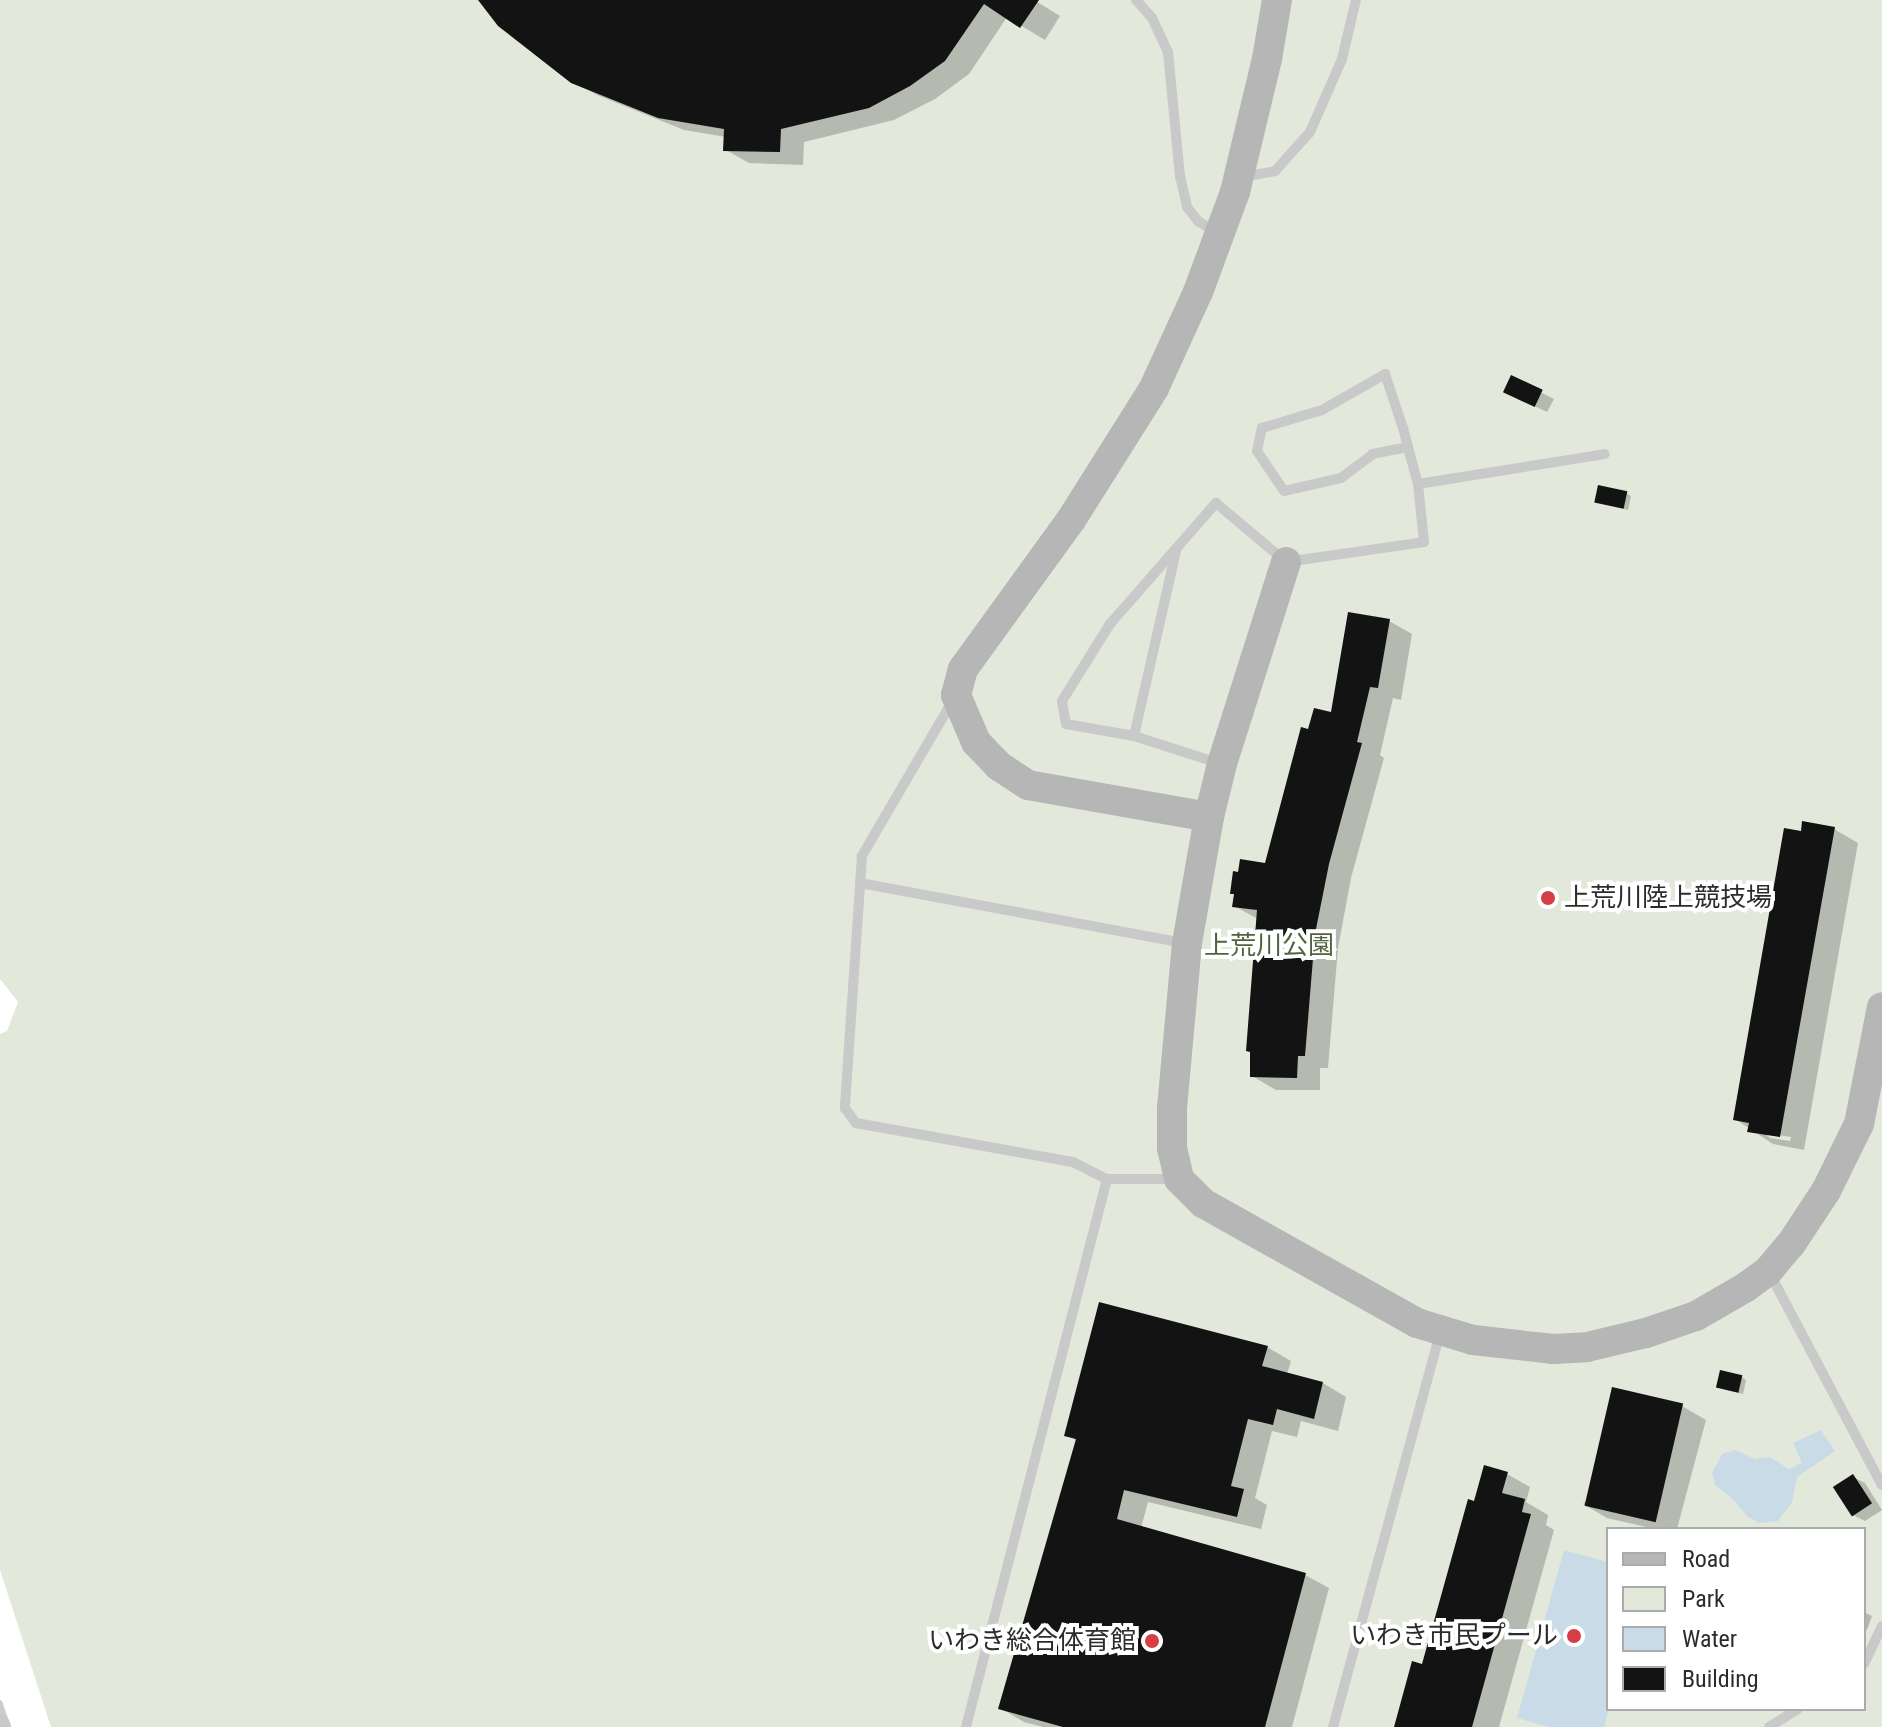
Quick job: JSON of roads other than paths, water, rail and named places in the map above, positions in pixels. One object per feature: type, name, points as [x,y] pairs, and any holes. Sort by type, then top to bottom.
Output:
[{"type":"street","points":[[1209,817],[1028,785],[999,766],[976,742],[956,695],[963,669],[1071,520],[1154,388],[1198,292],[1238,178],[1267,59],[1277,0]]},
{"type":"street","points":[[1286,562],[1222,764],[1209,817],[1187,943],[1172,1107],[1172,1148],[1179,1179],[1203,1203],[1417,1323],[1473,1340],[1528,1346],[1587,1347],[1646,1333],[1696,1316],[1768,1271],[1826,1191],[1859,1124],[1882,1007]]},
{"type":"lane","points":[[1136,0],[1152,18],[1168,52],[1180,176],[1187,207],[1198,221],[1219,235]]},
{"type":"lane","points":[[1238,178],[1275,171],[1310,132],[1342,59],[1356,0]]},
{"type":"lane","points":[[1222,764],[1134,736],[1066,724],[1062,701],[1110,624],[1216,503],[1286,562],[1424,542],[1418,484],[1408,447],[1385,374],[1322,410],[1262,428],[1257,451],[1284,491],[1341,478],[1373,454],[1408,447]]},
{"type":"lane","points":[[1418,484],[1605,454]]},
{"type":"lane","points":[[1134,736],[1177,549]]},
{"type":"lane","points":[[956,695],[878,823],[862,856],[845,1108],[856,1123],[1073,1162],[1107,1179],[1179,1179]]},
{"type":"lane","points":[[860,883],[1187,943]]},
{"type":"lane","points":[[966,1727],[1107,1179]]},
{"type":"lane","points":[[1768,1271],[1882,1485]]},
{"type":"lane","points":[[1333,1727],[1440,1330]]},
{"type":"lane","points":[[1866,1660],[1882,1626]]},
{"type":"lane","points":[[1769,1727],[1795,1711]]},
{"type":"water","points":[[1821,1430],[1835,1451],[1797,1477],[1792,1502],[1778,1521],[1759,1523],[1748,1517],[1733,1499],[1715,1485],[1712,1473],[1722,1454],[1735,1450],[1755,1459],[1770,1457],[1789,1469],[1802,1463],[1793,1443]]},
{"type":"water","name":"いわき市民プール","points":[[1564,1550],[1606,1561],[1606,1711],[1608,1711],[1604,1727],[1549,1727],[1517,1718]]},
{"type":"place","name":"上荒川陸上競技場","points":[[1548,898]]},
{"type":"place","name":"いわき市民プール","points":[[1574,1636]]},
{"type":"place","name":"いわき総合体育館","points":[[1152,1641]]},
{"type":"park label","name":"上荒川公園","points":[[1269,946]]}]
